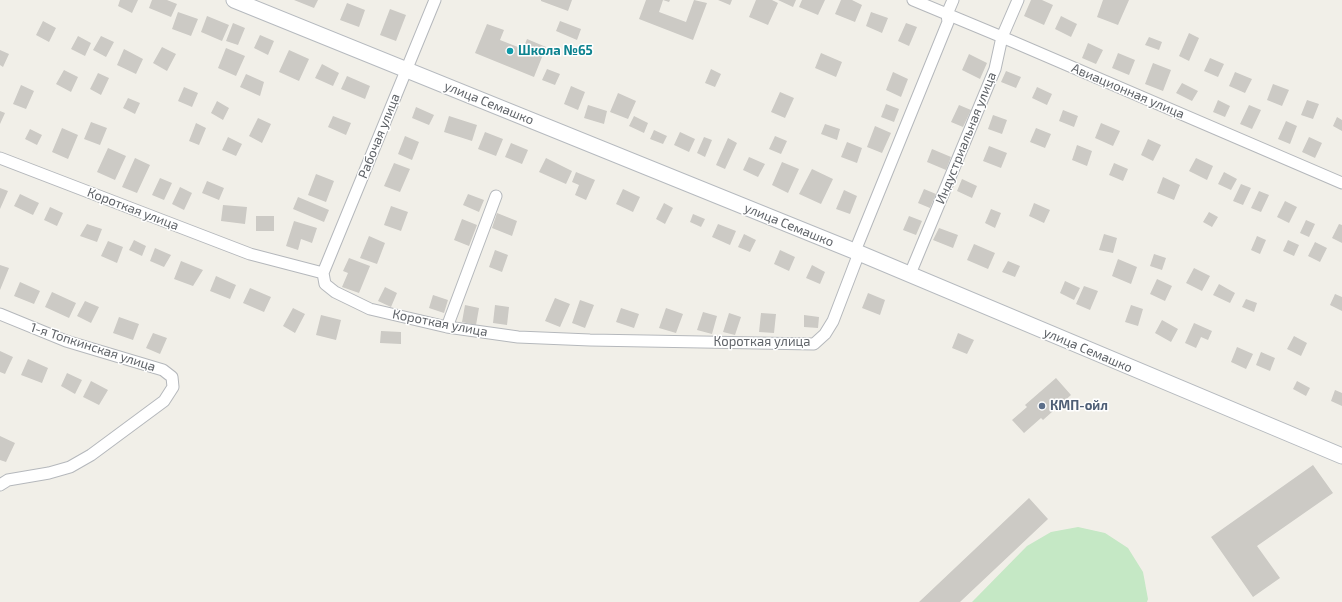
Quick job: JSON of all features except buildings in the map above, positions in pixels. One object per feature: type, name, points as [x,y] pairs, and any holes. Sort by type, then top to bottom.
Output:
[{"type":"main road","name":"улица Семашко","points":[[234,0],[857,252],[1342,456]]},
{"type":"street","name":"Рабочая улица","points":[[324,273],[435,0]]},
{"type":"street","name":"Авиационная улица","points":[[913,0],[1342,183]]},
{"type":"street","points":[[857,252],[948,22],[947,14],[953,0]]},
{"type":"street","name":"Индустриальная улица","points":[[910,274],[995,69],[1002,37],[1018,0]]},
{"type":"street","name":"Короткая улица","points":[[0,158],[250,254],[324,273],[325,284],[335,292],[370,309],[447,327],[518,337],[590,340],[814,344],[825,334],[833,321],[857,252]]},
{"type":"street","points":[[447,327],[496,196]]},
{"type":"street","name":"1-я Топкинская улица","points":[[0,314],[66,341],[163,370],[172,377],[173,387],[164,401],[91,455],[70,467],[49,473],[2,480]]},
{"type":"green space","points":[[1078,527],[1105,533],[1128,548],[1143,572],[1148,599],[1147,602],[972,602],[1027,546],[1051,532]]},
{"type":"place","name":"Школа №65","points":[[510,51]]},
{"type":"place","name":"КМП-ойл","points":[[1042,406]]}]
